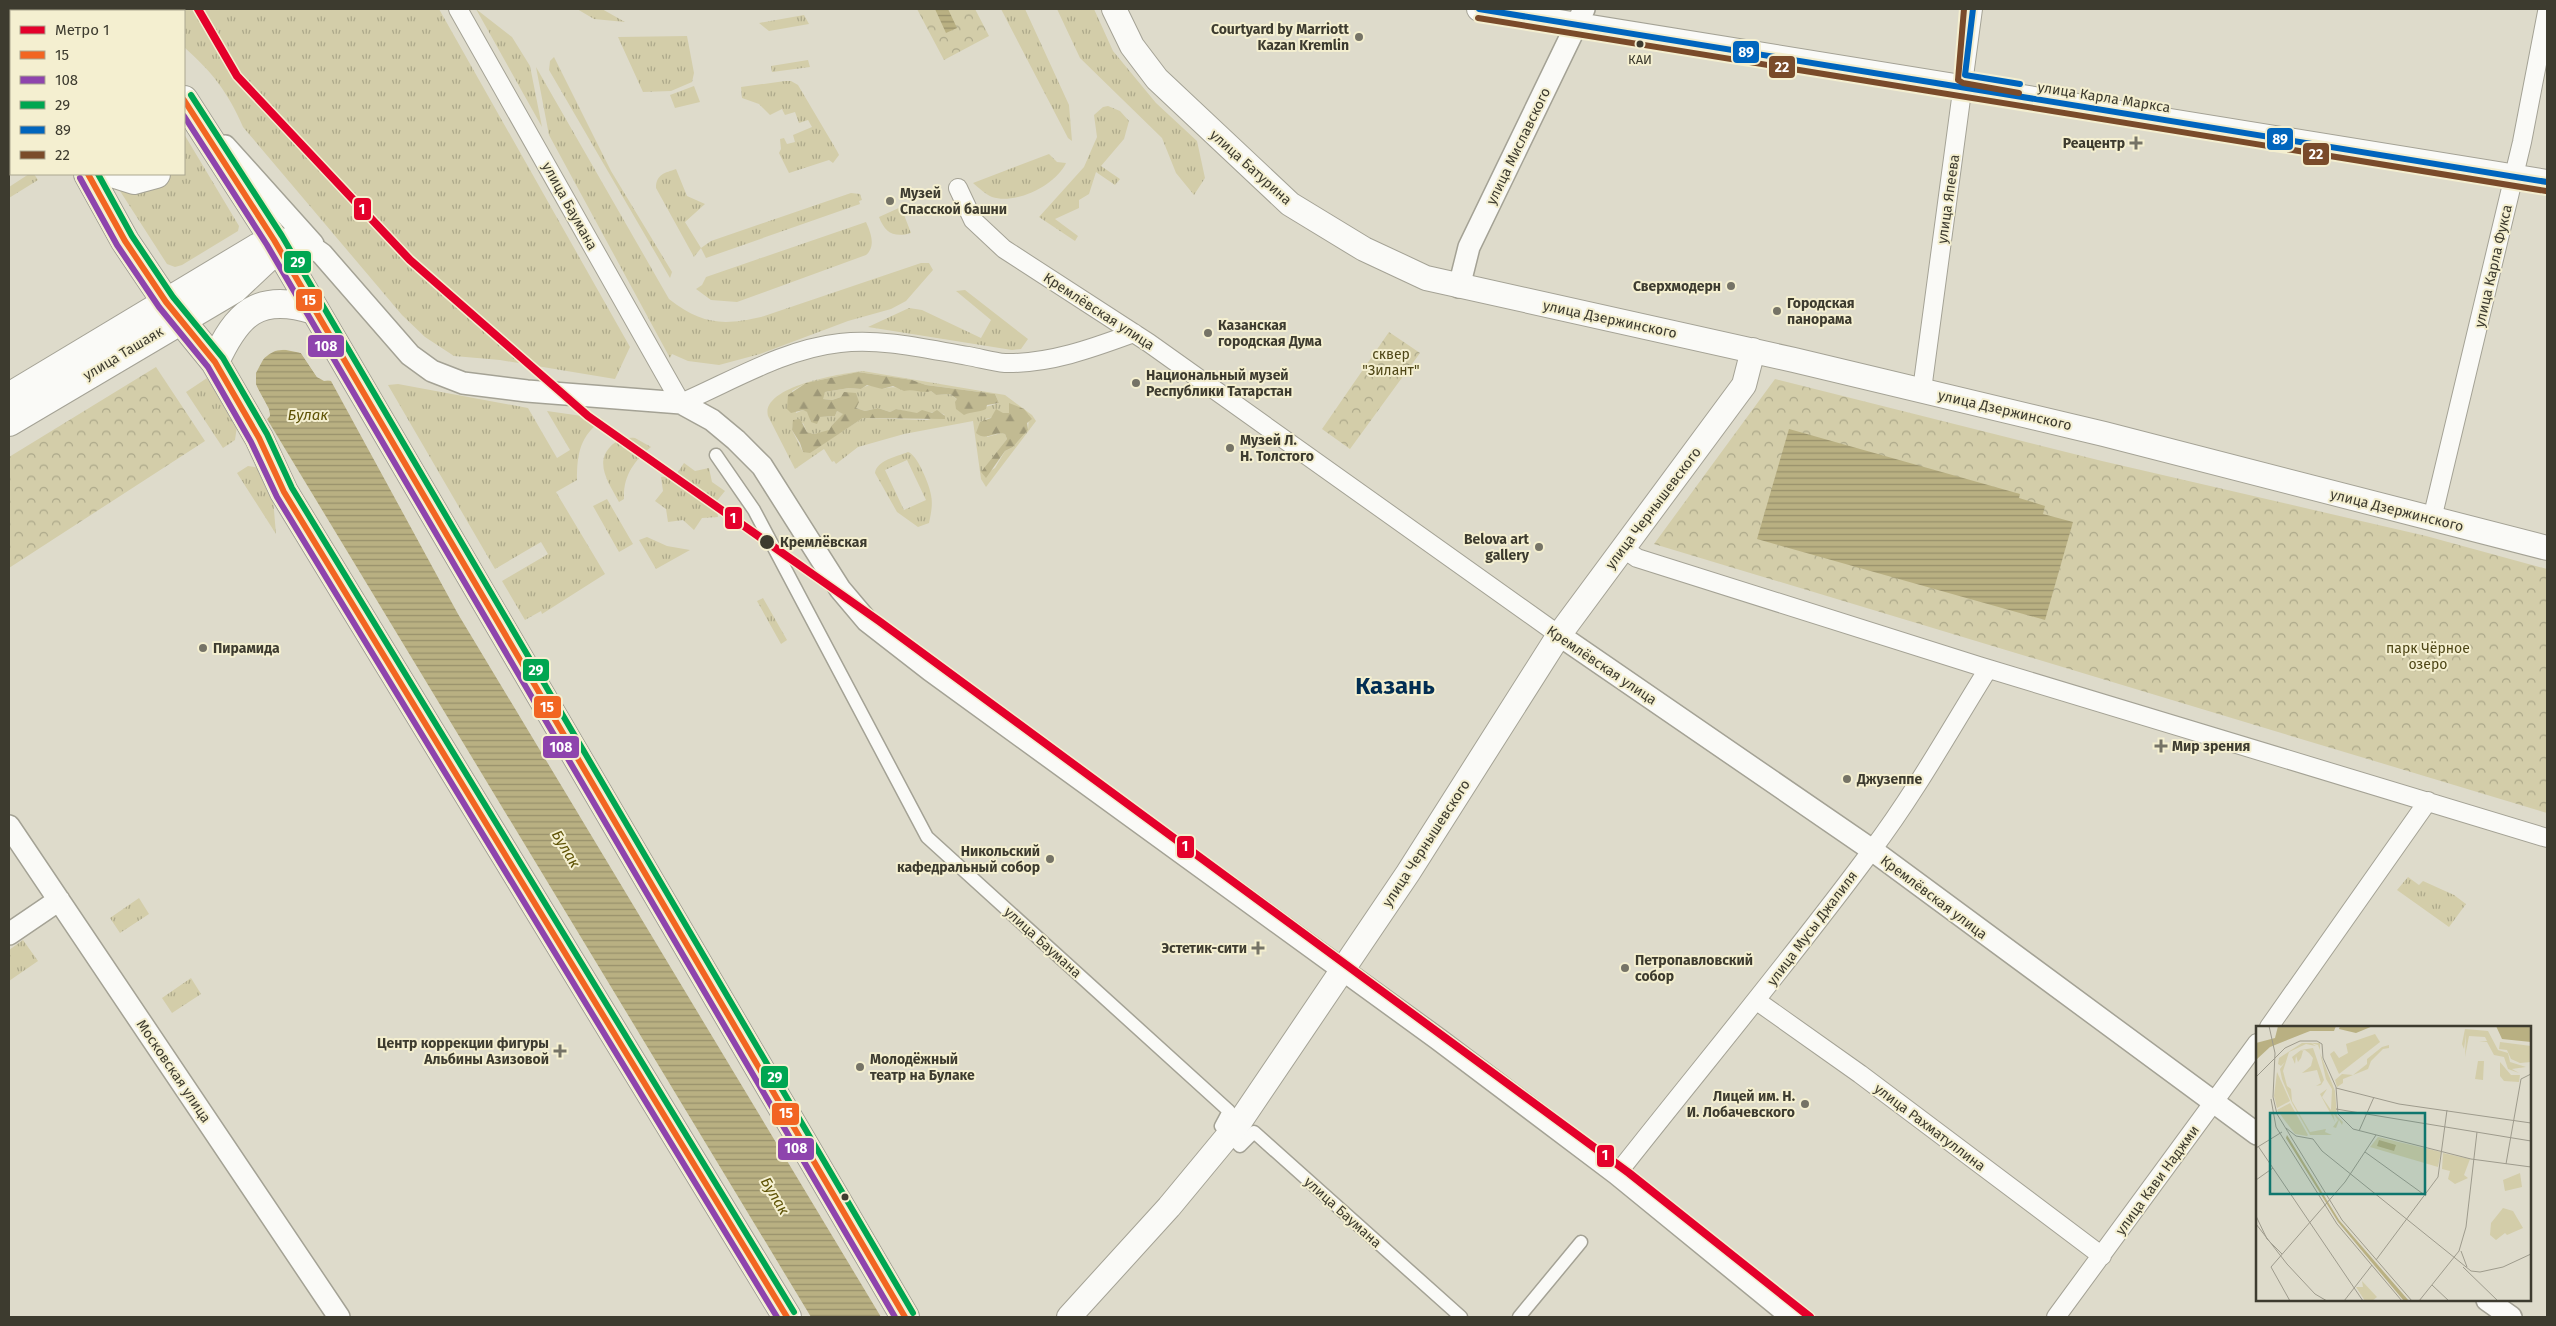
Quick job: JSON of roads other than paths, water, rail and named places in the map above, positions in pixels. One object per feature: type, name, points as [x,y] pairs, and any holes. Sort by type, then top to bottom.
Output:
[{"type":"main road","name":"улица Батурина","points":[[1114,9],[1132,46],[1157,79],[1290,204],[1364,249],[1426,278],[1459,286]]},
{"type":"main road","name":"улица Карла Маркса","points":[[1479,9],[1580,16]]},
{"type":"main road","name":"улица Карла Маркса","points":[[1541,9],[2515,170],[2547,169]]},
{"type":"main road","points":[[185,103],[274,240],[905,1317]]},
{"type":"main road","name":"улица Карла Маркса","points":[[2515,170],[2547,182]]},
{"type":"main road","points":[[88,175],[110,218],[173,311],[215,362],[259,438],[284,492],[787,1317]]},
{"type":"main road","points":[[118,175],[134,180],[152,175]]},
{"type":"main road","name":"улица Ташаяк","points":[[9,397],[173,311],[234,289],[248,278],[267,258],[274,240]]},
{"type":"main road","name":"улица Дзержинского","points":[[1459,286],[1753,350],[1922,390],[2104,434],[2547,548]]},
{"type":"main road","points":[[215,362],[234,325],[251,311],[269,304],[295,304],[314,310]]},
{"type":"main road","name":"улица Ташаяк","points":[[9,422],[173,311]]},
{"type":"main road","name":"улица Чернышевского","points":[[1069,1317],[1168,1207],[1230,1134],[1344,970],[1559,635],[1744,385],[1753,350]]},
{"type":"street","name":"улица Баумана","points":[[458,9],[681,403]]},
{"type":"street","name":"улица Япеева","points":[[1922,390],[1973,9]]},
{"type":"street","name":"улица Карла Фукса","points":[[2432,519],[2515,170],[2547,12]]},
{"type":"street","name":"улица Миславского","points":[[1459,286],[1469,247],[1580,16]]},
{"type":"street","points":[[185,102],[410,355],[432,371],[472,384],[527,391],[681,403],[712,420],[754,456],[840,589],[867,621],[1122,810],[1344,970],[1617,1174],[1792,1317]]},
{"type":"street","name":"Кремлёвская улица","points":[[958,188],[973,220],[1004,249],[1134,333],[1559,635],[1872,850],[2256,1133]]},
{"type":"street","points":[[274,240],[295,239],[306,242],[322,254]]},
{"type":"street","points":[[681,403],[770,362],[813,348],[840,343],[874,342],[1006,363],[1054,358],[1087,350],[1134,333]]},
{"type":"street","name":"улица Баумана","points":[[716,455],[754,510],[927,837],[1229,1111],[1221,1126],[1240,1146],[1254,1132],[1461,1317]]},
{"type":"street","points":[[1624,549],[1637,558],[1988,669],[2547,838]]},
{"type":"street","name":"улица Мусы Джалиля","points":[[1617,1174],[1757,1001],[1872,850],[1915,786],[1988,669]]},
{"type":"street","points":[[2270,1026],[2428,801]]},
{"type":"street","name":"Московская улица","points":[[9,826],[339,1317]]},
{"type":"street","points":[[9,934],[59,900]]},
{"type":"street","name":"улица Рахматуллина","points":[[1757,1001],[1868,1080],[2102,1256]]},
{"type":"street","name":"улица Кави Наджми","points":[[2056,1317],[2256,1044]]},
{"type":"street","points":[[1519,1317],[1581,1242]]},
{"type":"street","points":[[2488,1301],[2511,1317]]},
{"type":"water","points":[[935,9],[948,9],[957,28],[946,33]]},
{"type":"water","name":"Булак","points":[[281,349],[301,353],[317,377],[331,381],[458,614],[881,1317],[811,1317],[267,419],[270,415],[268,408],[255,380],[257,368],[270,354]]},
{"type":"water","points":[[1789,429],[2020,494],[2019,498],[2045,506],[2043,514],[2073,522],[2045,620],[1757,539]]},
{"type":"metro line","name":"1","points":[[198,9],[237,76],[410,260],[588,416],[879,621],[1629,1173],[1810,1317]]},
{"type":"place","name":"Courtyard by Marriott Kazan Kremlin","points":[[1359,37]]},
{"type":"place","name":"КАИ","points":[[1640,44]]},
{"type":"place","name":"Реацентр","points":[[2136,143]]},
{"type":"place","name":"Музей Спасской башни","points":[[890,201]]},
{"type":"place","name":"Сверхмодерн","points":[[1731,286]]},
{"type":"place","name":"Городская панорама","points":[[1777,311]]},
{"type":"place","name":"Казанская городская Дума","points":[[1208,333]]},
{"type":"place","name":"Национальный музей Республики Татарстан","points":[[1136,383]]},
{"type":"place","name":"Музей Л. Н. Толстого","points":[[1230,448]]},
{"type":"place","name":"Кремлёвская","points":[[767,542]]},
{"type":"place","name":"Belova art gallery","points":[[1539,547]]},
{"type":"place","name":"Пирамида","points":[[203,648]]},
{"type":"place","name":"Мир зрения","points":[[2161,746]]},
{"type":"place","name":"Джузеппе","points":[[1847,779]]},
{"type":"place","name":"Никольский кафедральный собор","points":[[1050,859]]},
{"type":"place","name":"Эстетик-сити","points":[[1258,948]]},
{"type":"place","name":"Петропавловский собор","points":[[1625,968]]},
{"type":"place","name":"Центр коррекции фигуры Альбины Азизовой","points":[[560,1051]]},
{"type":"place","name":"Молодёжный театр на Булаке","points":[[860,1067]]},
{"type":"place","name":"Лицей им. Н. И. Лобачевского","points":[[1805,1104]]},
{"type":"district","name":"Казань","points":[[1395,686]]},
{"type":"park label","name":"сквер \"Зилант\"","points":[[1391,362]]},
{"type":"park label","name":"парк Чёрное озеро","points":[[2428,656]]}]
